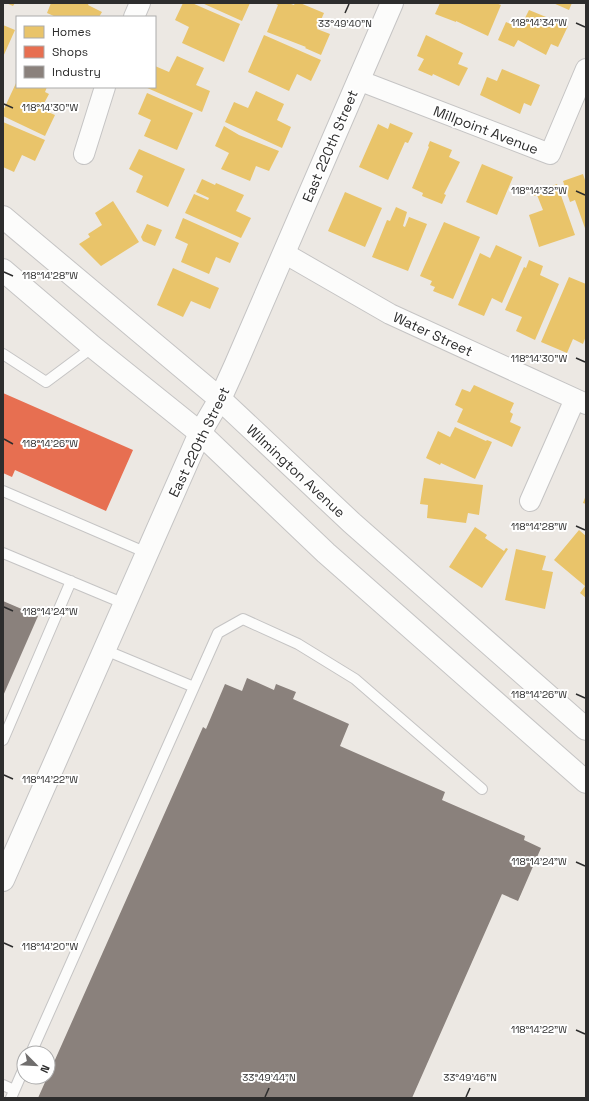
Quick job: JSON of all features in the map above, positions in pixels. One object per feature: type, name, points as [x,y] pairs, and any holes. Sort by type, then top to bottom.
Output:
[{"type":"main road","name":"East 220th Street","points":[[3,880],[200,433],[220,399],[392,3]]},
{"type":"main road","name":"Wilmington Avenue","points":[[3,217],[220,399],[352,523],[586,729]]},
{"type":"main road","points":[[3,270],[93,347],[200,433],[326,553],[586,782]]},
{"type":"street","points":[[134,16],[140,3]]},
{"type":"street","name":"Millpoint Avenue","points":[[358,80],[550,154],[586,68]]},
{"type":"street","points":[[84,154],[105,88]]},
{"type":"street","name":"Water Street","points":[[284,253],[390,314],[580,402]]},
{"type":"street","points":[[530,502],[580,402]]},
{"type":"lane","points":[[3,354],[46,382],[93,347]]},
{"type":"lane","points":[[3,491],[147,553]]},
{"type":"lane","points":[[3,553],[125,604]]},
{"type":"lane","points":[[3,740],[71,581]]},
{"type":"lane","points":[[35,1045],[218,633],[243,618],[298,644],[355,679],[482,790]]},
{"type":"lane","points":[[104,650],[194,687]]},
{"type":"lane","points":[[3,1085],[13,1094]]},
{"type":"building: Homes","points":[[6,3],[15,3],[13,6]]},
{"type":"building: Homes","points":[[51,3],[89,3],[88,5],[102,12],[100,16],[54,16],[47,13]]},
{"type":"building: Homes","points":[[183,3],[192,3],[240,24],[224,62],[182,43],[189,27],[175,20]]},
{"type":"building: Homes","points":[[202,3],[250,3],[242,21]]},
{"type":"building: Homes","points":[[274,3],[288,3],[294,5],[295,3],[300,3],[324,13],[317,29],[330,34],[321,55],[305,48],[306,47],[267,32],[278,5]]},
{"type":"building: Homes","points":[[440,3],[496,3],[501,5],[488,36],[456,21],[435,14]]},
{"type":"building: Homes","points":[[553,3],[572,3],[569,10]]},
{"type":"building: Homes","points":[[529,10],[568,26],[558,47],[551,44],[546,55],[518,40],[514,47],[498,40],[506,22],[520,28]]},
{"type":"building: Homes","points":[[3,25],[15,30],[3,57]]},
{"type":"building: Homes","points":[[264,35],[321,60],[311,81],[297,74],[289,91],[248,72]]},
{"type":"building: Homes","points":[[426,35],[463,53],[458,64],[468,68],[459,86],[433,74],[432,76],[418,70],[424,59],[417,56]]},
{"type":"building: Homes","points":[[177,56],[204,68],[196,85],[210,91],[202,112],[147,88],[156,88],[156,66],[169,72]]},
{"type":"building: Homes","points":[[502,69],[540,85],[531,106],[524,103],[520,114],[480,95],[487,77],[497,81]]},
{"type":"building: Homes","points":[[16,83],[16,88],[47,88],[45,92],[49,94],[41,109],[55,115],[45,136],[3,116],[3,111]]},
{"type":"building: Homes","points":[[256,91],[284,104],[277,120],[291,127],[282,148],[225,122],[234,102],[248,108]]},
{"type":"building: Homes","points":[[147,93],[193,113],[177,150],[144,136],[151,120],[138,114]]},
{"type":"building: Homes","points":[[3,122],[45,140],[35,161],[22,155],[14,172],[3,167]]},
{"type":"building: Homes","points":[[390,123],[413,133],[408,143],[405,142],[388,180],[359,167],[378,124],[388,129]]},
{"type":"building: Homes","points":[[224,126],[239,135],[279,151],[269,171],[256,166],[250,181],[221,169],[229,153],[215,146]]},
{"type":"building: Homes","points":[[430,141],[452,150],[449,157],[460,162],[444,194],[446,195],[442,204],[422,196],[423,193],[412,188],[429,147]]},
{"type":"building: Homes","points":[[139,149],[185,169],[168,207],[136,192],[143,176],[129,169]]},
{"type":"building: Homes","points":[[482,164],[513,177],[497,215],[466,202]]},
{"type":"building: Homes","points":[[583,174],[586,183],[586,231],[575,200],[570,202],[563,181]]},
{"type":"building: Homes","points":[[202,179],[215,185],[216,183],[244,195],[236,211],[251,218],[241,238],[185,213],[194,194],[208,200],[209,198],[196,192]]},
{"type":"building: Homes","points":[[557,184],[575,235],[539,247],[529,215],[543,210],[537,195],[533,196],[532,193]]},
{"type":"building: Homes","points":[[345,192],[382,208],[365,247],[328,231]]},
{"type":"building: Homes","points":[[113,201],[139,242],[101,266],[79,244],[90,237],[88,234],[102,225],[95,213]]},
{"type":"building: Homes","points":[[396,207],[407,212],[403,226],[405,227],[409,217],[427,224],[408,271],[372,257],[387,220],[390,221]]},
{"type":"building: Homes","points":[[183,218],[239,243],[230,263],[216,257],[209,274],[181,262],[188,244],[175,238]]},
{"type":"building: Homes","points":[[444,222],[480,237],[453,299],[433,291],[435,287],[430,285],[432,281],[420,276]]},
{"type":"building: Homes","points":[[147,224],[162,230],[155,246],[143,241],[141,237]]},
{"type":"building: Homes","points":[[496,245],[522,257],[502,303],[492,298],[484,316],[458,305],[480,253],[490,258]]},
{"type":"building: Homes","points":[[529,260],[543,266],[540,275],[559,284],[535,340],[516,331],[522,317],[505,310],[524,267],[526,268]]},
{"type":"building: Homes","points":[[173,268],[219,288],[210,309],[191,301],[183,317],[157,305]]},
{"type":"building: Homes","points":[[569,277],[586,284],[586,336],[583,344],[573,339],[567,353],[541,342]]},
{"type":"building: Homes","points":[[474,385],[514,403],[510,412],[513,414],[510,422],[521,427],[512,447],[457,422],[463,409],[455,405],[462,389],[470,392]]},
{"type":"building: Homes","points":[[455,427],[486,441],[492,442],[475,479],[441,463],[440,465],[426,458],[438,431],[450,437]]},
{"type":"building: Homes","points":[[424,478],[483,485],[479,515],[468,513],[466,523],[427,518],[428,505],[420,504]]},
{"type":"building: Homes","points":[[586,495],[586,504],[583,503]]},
{"type":"building: Homes","points":[[475,527],[487,535],[485,538],[504,551],[506,548],[508,549],[482,588],[449,567]]},
{"type":"building: Homes","points":[[579,530],[586,536],[586,598],[580,593],[585,586],[554,560]]},
{"type":"building: Homes","points":[[516,549],[546,556],[542,570],[553,572],[545,609],[505,600]]},
{"type":"building: Shops","points":[[3,393],[133,450],[106,511],[15,470],[12,477],[3,473]]},
{"type":"building: Industry","points":[[3,601],[38,616],[3,696]]},
{"type":"building: Industry","points":[[247,678],[274,690],[276,684],[296,692],[293,699],[349,724],[340,746],[445,792],[442,800],[525,836],[524,840],[541,848],[518,901],[502,894],[412,1098],[38,1098],[44,1085],[56,1085],[56,1058],[203,727],[206,729],[225,684],[242,691]]}]
